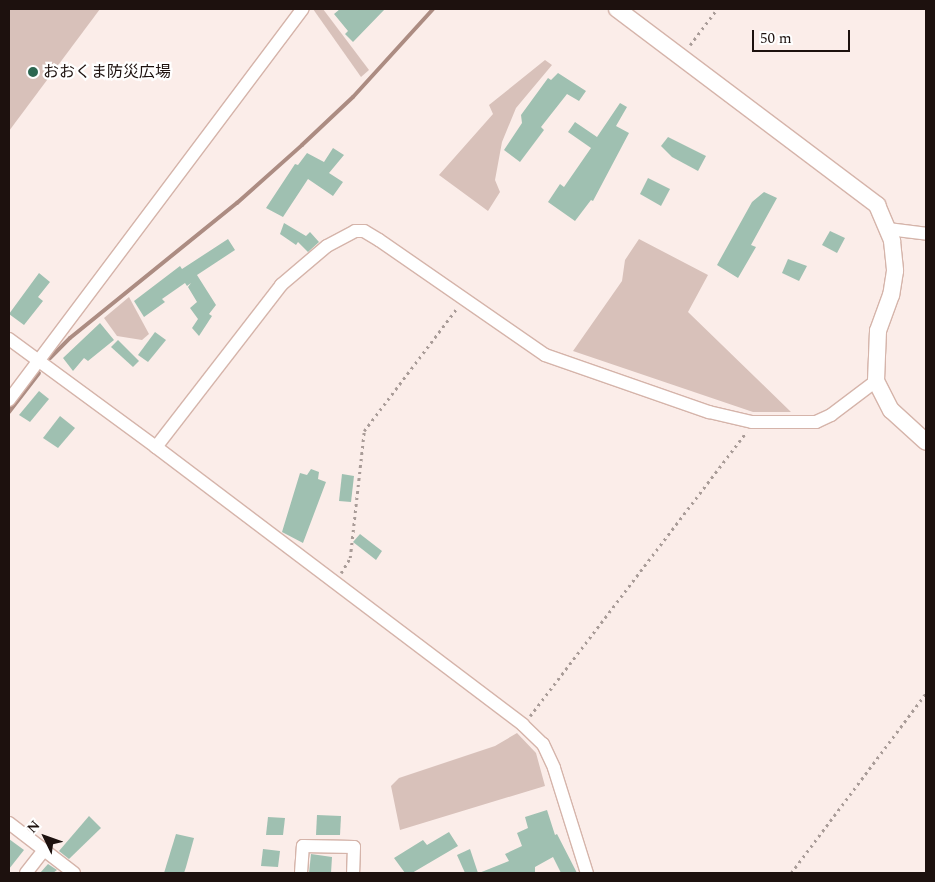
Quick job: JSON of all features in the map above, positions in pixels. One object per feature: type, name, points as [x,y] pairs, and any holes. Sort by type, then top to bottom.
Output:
[{"type":"street","points":[[9,400],[303,9]]},
{"type":"street","points":[[617,9],[877,205],[892,241],[895,271],[891,295],[878,331],[876,381],[891,410],[926,442]]},
{"type":"street","points":[[888,229],[926,234]]},
{"type":"street","points":[[156,447],[281,285],[327,246],[345,235],[364,230],[545,355],[709,412],[752,422],[816,422],[832,416],[876,381]]},
{"type":"street","points":[[9,339],[156,447],[523,725],[543,744],[554,768],[587,873]]},
{"type":"street","points":[[9,824],[74,873]]},
{"type":"street","points":[[301,873],[303,846],[354,847],[353,873]]},
{"type":"street","points":[[26,873],[44,850]]},
{"type":"path","points":[[681,57],[718,9]]},
{"type":"path","points":[[334,583],[350,558],[364,431],[464,298]]},
{"type":"path","points":[[523,725],[628,589],[752,422]]},
{"type":"path","points":[[791,873],[926,693]]},
{"type":"shaded area","name":"おおくま防災広場","points":[[9,9],[100,9],[9,131]]},
{"type":"shaded area","points":[[313,9],[323,9],[369,70],[361,77]]},
{"type":"shaded area","points":[[545,60],[552,65],[516,108],[502,142],[495,180],[500,192],[488,211],[439,175],[493,114],[489,105]]},
{"type":"shaded area","points":[[639,239],[708,275],[688,312],[791,412],[753,412],[573,351],[622,281],[625,260]]},
{"type":"shaded area","points":[[129,297],[149,334],[142,340],[117,336],[104,318]]},
{"type":"shaded area","points":[[517,733],[536,753],[545,786],[400,830],[391,786],[399,778],[495,746]]},
{"type":"building","points":[[340,9],[385,9],[353,42],[345,34],[348,31],[334,14]]},
{"type":"building","points":[[558,73],[586,91],[579,101],[567,94],[541,127],[544,130],[520,162],[504,150],[522,123],[521,115],[548,78],[551,80]]},
{"type":"building","points":[[620,103],[627,107],[616,126],[629,133],[593,201],[591,200],[575,221],[548,202],[560,184],[564,187],[591,148],[568,132],[575,122],[597,137]]},
{"type":"building","points":[[668,137],[706,156],[698,171],[672,157],[661,146]]},
{"type":"building","points":[[333,148],[344,155],[329,173],[343,182],[333,196],[308,179],[283,217],[266,208],[295,164],[298,165],[307,153],[324,162]]},
{"type":"building","points":[[648,178],[670,189],[661,206],[640,194]]},
{"type":"building","points":[[764,192],[777,198],[751,245],[756,247],[738,278],[717,265],[752,202]]},
{"type":"building","points":[[284,223],[306,236],[310,232],[319,242],[308,252],[298,242],[296,245],[280,234]]},
{"type":"building","points":[[830,231],[845,238],[837,253],[822,245]]},
{"type":"building","points":[[228,239],[235,250],[197,275],[216,305],[209,314],[212,316],[199,336],[192,328],[198,319],[190,308],[197,302],[188,287],[191,283],[187,286],[185,283],[162,299],[165,302],[144,317],[134,301],[180,266],[182,269]]},
{"type":"building","points":[[788,259],[807,266],[799,281],[782,273]]},
{"type":"building","points":[[39,273],[50,282],[38,297],[43,301],[24,325],[9,314]]},
{"type":"building","points":[[100,323],[114,340],[88,361],[84,358],[73,371],[63,358]]},
{"type":"building","points":[[155,332],[166,340],[148,362],[138,355]]},
{"type":"building","points":[[118,340],[139,361],[133,367],[111,347]]},
{"type":"building","points":[[39,391],[49,399],[30,422],[19,415]]},
{"type":"building","points":[[60,416],[75,428],[58,448],[43,438]]},
{"type":"building","points":[[311,469],[319,472],[318,479],[326,482],[303,543],[282,532],[300,473],[307,475]]},
{"type":"building","points":[[342,474],[354,476],[351,502],[339,501]]},
{"type":"building","points":[[360,534],[382,551],[376,560],[353,542]]},
{"type":"building","points":[[547,810],[555,835],[557,834],[577,873],[561,873],[553,857],[535,867],[535,873],[479,873],[509,861],[505,854],[522,846],[517,833],[528,828],[525,817]]},
{"type":"building","points":[[317,815],[341,816],[340,835],[316,835]]},
{"type":"building","points":[[89,816],[101,828],[69,859],[59,851]]},
{"type":"building","points":[[268,817],[285,818],[283,835],[266,835]]},
{"type":"building","points":[[449,832],[458,846],[412,873],[405,873],[394,858],[423,840],[427,845]]},
{"type":"building","points":[[176,834],[194,838],[186,867],[184,873],[164,873]]},
{"type":"building","points":[[9,839],[24,850],[9,869]]},
{"type":"building","points":[[263,849],[280,851],[278,867],[261,866]]},
{"type":"building","points":[[470,849],[478,873],[465,873],[457,855]]},
{"type":"building","points":[[311,854],[332,857],[331,873],[309,873]]},
{"type":"building","points":[[48,864],[57,870],[53,873],[40,873]]},
{"type":"waterway","points":[[50,358],[70,338],[237,203],[302,145],[353,97],[433,9]]},
{"type":"waterway","points":[[9,412],[39,373]]},
{"type":"place","name":"おおくま防災広場","points":[[33,72]]}]
